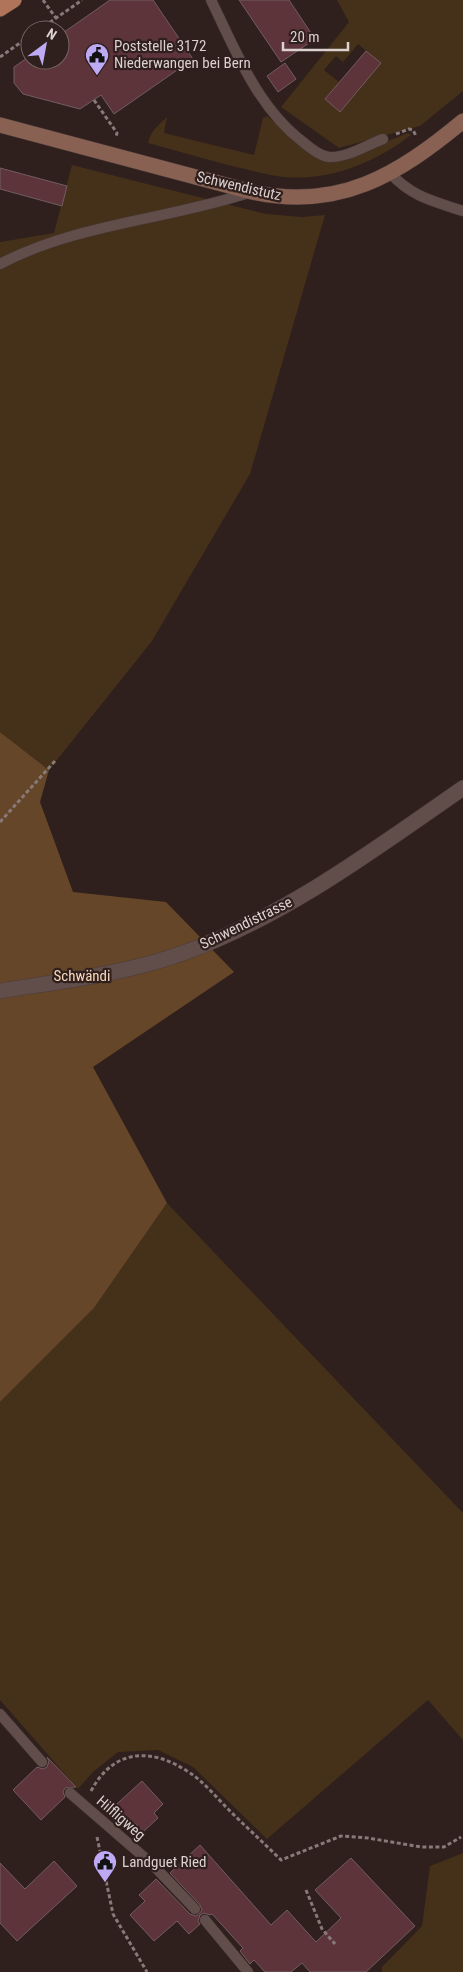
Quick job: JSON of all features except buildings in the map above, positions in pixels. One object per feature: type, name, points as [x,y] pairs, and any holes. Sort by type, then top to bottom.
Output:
[{"type":"main road","name":"Schwendistutz","points":[[0,125],[252,192],[283,197],[321,196],[355,189],[390,173],[463,122]]},
{"type":"street","name":"Schwendistrasse","points":[[0,991],[124,970],[186,952],[247,925],[324,882],[463,788]]},
{"type":"lane","points":[[211,0],[258,92],[279,121],[299,139],[328,157],[342,156],[383,139]]},
{"type":"lane","points":[[390,173],[402,186],[415,194],[463,211]]},
{"type":"lane","points":[[0,264],[23,251],[74,234],[209,204],[252,192]]},
{"type":"lane","points":[[0,1714],[42,1762]]},
{"type":"lane","name":"Hilfligweg","points":[[70,1793],[152,1864],[195,1909]]},
{"type":"lane","points":[[205,1920],[248,1972]]},
{"type":"path","points":[[43,0],[56,18]]},
{"type":"path","points":[[53,20],[82,0]]},
{"type":"path","points":[[0,57],[20,43]]},
{"type":"path","points":[[94,100],[117,133],[116,138]]},
{"type":"path","points":[[383,139],[409,129],[413,130],[416,136]]},
{"type":"path","points":[[0,822],[55,761]]},
{"type":"path","points":[[147,1972],[113,1914],[87,1808],[97,1780],[116,1761],[141,1754],[165,1760],[191,1773],[281,1860],[341,1836],[368,1838],[421,1847],[444,1847],[461,1837]]},
{"type":"path","points":[[306,1890],[322,1929],[336,1944]]},
{"type":"shaded area","points":[[337,0],[463,0],[463,91],[420,126],[339,148],[281,107],[349,22]],"holes":[[[358,44],[380,63],[340,112],[325,99],[339,82],[324,70],[336,56],[343,62]]]},
{"type":"shaded area","points":[[267,116],[321,159],[380,144],[408,133],[411,135],[396,146],[363,163],[327,175],[308,177],[290,177],[256,172],[148,143],[158,125],[167,117],[164,133],[254,155],[263,118]]},
{"type":"shaded area","points":[[72,165],[266,214],[302,217],[325,215],[250,474],[152,641],[49,770],[0,732],[0,242],[54,233]]},
{"type":"shaded area","points":[[167,1203],[463,1513],[463,1740],[428,1700],[267,1839],[193,1767],[158,1750],[118,1752],[93,1772],[78,1789],[0,1700],[0,1402],[94,1308]]},
{"type":"shaded area","points":[[463,1853],[463,1972],[382,1972],[382,1967],[422,1926],[430,1866]]},
{"type":"green space","name":"Schwändi","points":[[0,732],[49,770],[40,802],[73,892],[166,902],[234,972],[93,1067],[167,1203],[94,1308],[0,1402]]},
{"type":"place","name":"Poststelle 3172 Niederwangen bei Bern","points":[[97,76]]},
{"type":"place","name":"Landguet Ried","points":[[105,1883]]}]
